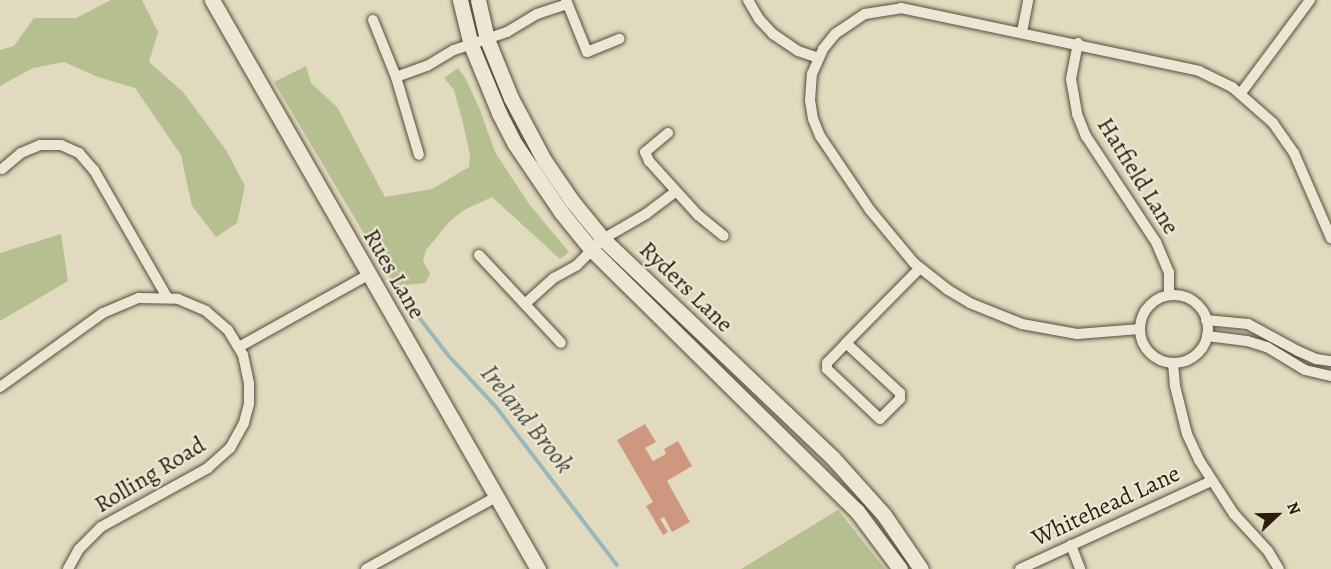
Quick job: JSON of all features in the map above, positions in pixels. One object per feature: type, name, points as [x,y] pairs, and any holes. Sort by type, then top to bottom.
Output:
[{"type":"main road","name":"Rues Lane","points":[[212,0],[538,569]]},
{"type":"main road","name":"Ryders Lane","points":[[460,0],[471,45],[514,144],[555,204],[832,457],[884,515],[921,569]]},
{"type":"main road","name":"Ryders Lane","points":[[478,0],[487,39],[511,98],[538,150],[597,244],[857,511],[900,569]]},
{"type":"street","points":[[748,0],[759,19],[773,34],[798,51],[818,58]]},
{"type":"street","points":[[1022,32],[1028,0]]},
{"type":"street","points":[[1241,93],[1310,0]]},
{"type":"street","points":[[396,77],[427,66],[454,50],[487,39],[567,2],[587,52],[620,39]]},
{"type":"street","points":[[1140,329],[1077,334],[1022,324],[970,303],[920,268],[870,210],[820,136],[810,101],[811,83],[818,58],[829,41],[849,22],[893,4],[1182,66],[1216,78],[1241,93],[1261,110],[1285,137],[1331,238]]},
{"type":"street","points":[[373,20],[396,77],[419,155]]},
{"type":"street","name":"Hatfield Lane","points":[[1078,44],[1071,80],[1077,114],[1086,136],[1156,242],[1168,272],[1169,295]]},
{"type":"street","points":[[668,132],[645,152],[649,161],[675,192],[724,236]]},
{"type":"street","points":[[2,169],[21,153],[40,145],[61,145],[79,153],[94,170],[167,297]]},
{"type":"street","points":[[526,303],[554,278],[576,266],[597,244],[646,214],[675,192]]},
{"type":"street","points":[[479,255],[561,343]]},
{"type":"street","points":[[846,343],[900,393],[900,399],[880,419],[876,418],[827,369],[827,363],[846,343],[920,268]]},
{"type":"street","points":[[0,387],[112,308],[140,298],[167,297],[188,302],[206,311],[221,323],[239,346],[368,275]]},
{"type":"street","points":[[1169,295],[1179,296],[1196,304],[1206,320],[1207,336],[1195,355],[1173,363],[1163,361],[1147,349],[1140,329],[1145,311],[1152,303],[1169,295]]},
{"type":"street","points":[[1206,320],[1248,324],[1298,351],[1316,359],[1331,361]]},
{"type":"street","points":[[1207,336],[1247,341],[1267,347],[1305,370],[1331,376]]},
{"type":"street","name":"Rolling Road","points":[[68,569],[79,549],[101,527],[208,468],[230,448],[244,423],[250,394],[246,365],[239,346]]},
{"type":"street","points":[[1173,363],[1175,386],[1187,435],[1211,481],[1234,514],[1268,551],[1279,569]]},
{"type":"street","name":"Whitehead Lane","points":[[1020,569],[1211,481]]},
{"type":"street","points":[[366,569],[496,497]]},
{"type":"street","points":[[1071,545],[1080,569]]},
{"type":"green space","points":[[111,0],[142,0],[158,32],[149,62],[183,92],[226,150],[245,186],[237,223],[216,237],[192,206],[181,155],[135,88],[98,77],[64,62],[33,68],[0,86],[0,50],[14,46],[34,18],[76,18]]},
{"type":"green space","points":[[306,66],[311,83],[337,107],[385,197],[432,189],[469,167],[470,155],[454,90],[444,78],[458,68],[466,79],[480,110],[495,152],[529,204],[569,252],[560,259],[492,197],[464,210],[450,221],[426,250],[423,261],[430,274],[425,283],[395,286],[274,82]]},
{"type":"green space","points":[[61,234],[68,281],[0,321],[0,253]]},
{"type":"green space","points":[[838,510],[885,569],[741,569]]},
{"type":"building","points":[[645,424],[656,442],[645,448],[653,461],[666,454],[664,449],[678,441],[692,466],[667,481],[690,522],[672,532],[664,517],[660,519],[668,532],[663,535],[646,506],[653,502],[617,440]]},
{"type":"waterway","name":"Ireland Brook","points":[[405,299],[447,354],[496,407],[617,565]]}]
